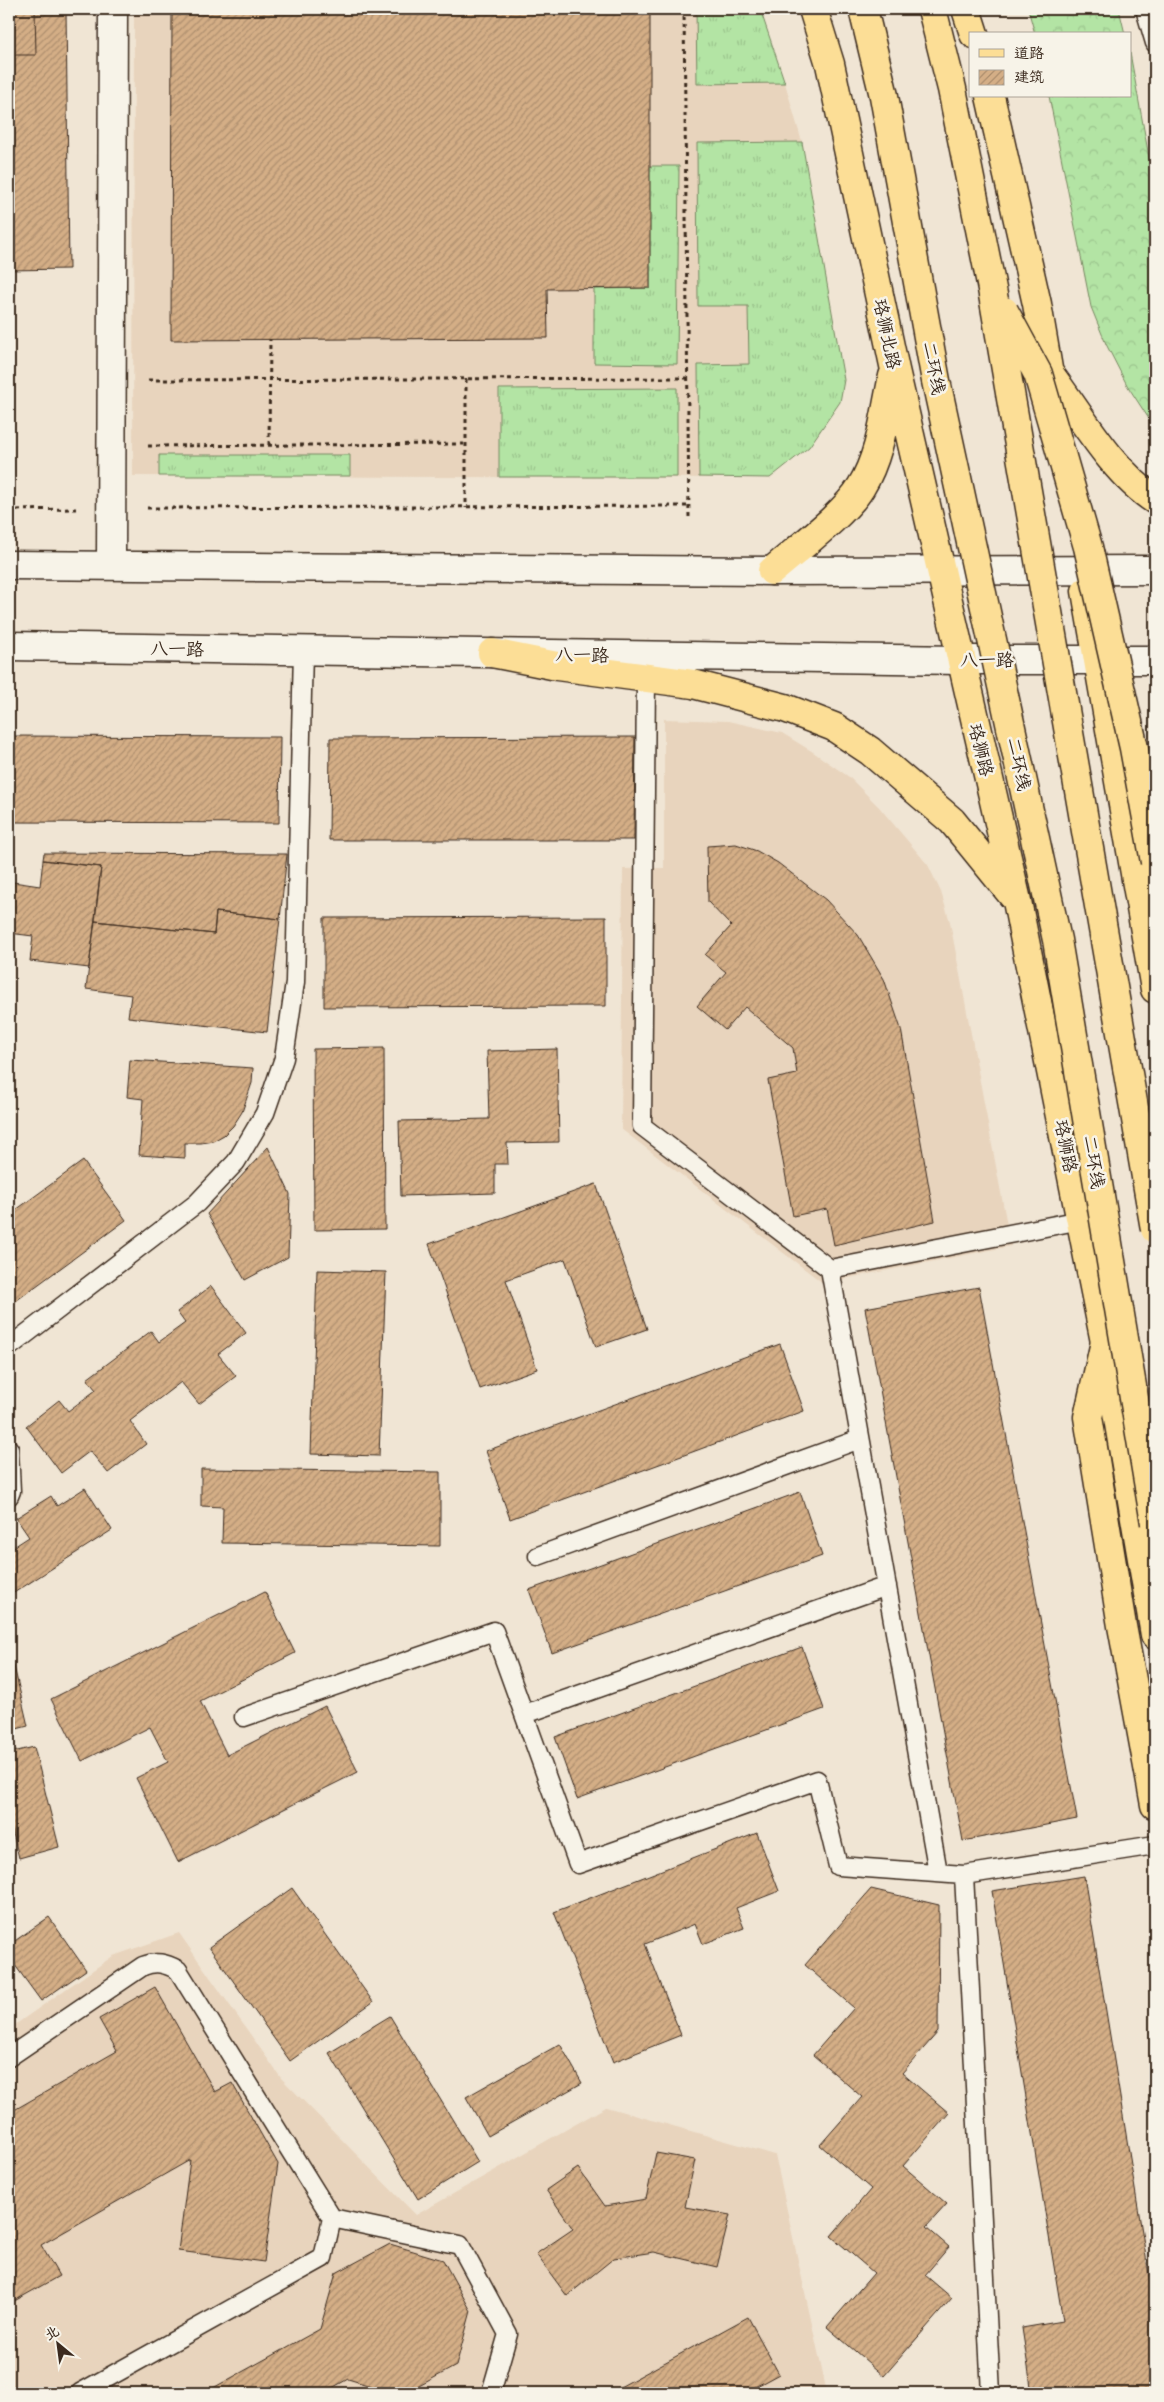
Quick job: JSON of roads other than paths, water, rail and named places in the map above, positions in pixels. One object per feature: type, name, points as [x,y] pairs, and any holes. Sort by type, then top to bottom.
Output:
[{"type":"main road","points":[[111,565],[113,9]]},
{"type":"main road","name":"珞狮北路","points":[[813,9],[830,64],[895,370],[960,660]]},
{"type":"main road","name":"二环线","points":[[863,9],[884,96],[938,390],[1057,940],[1155,1523]]},
{"type":"main road","points":[[932,9],[952,89],[992,289],[1155,1229]]},
{"type":"main road","points":[[966,9],[973,32]]},
{"type":"main road","points":[[990,98],[1037,304],[1098,660],[1146,871]]},
{"type":"main road","points":[[992,289],[1038,374],[1088,547],[1134,748],[1155,989]]},
{"type":"main road","points":[[772,571],[827,523],[861,487],[875,451],[895,370]]},
{"type":"main road","points":[[1049,372],[1106,451],[1126,474],[1155,500]]},
{"type":"main road","points":[[9,564],[772,571],[1155,570]]},
{"type":"main road","name":"八一路","points":[[9,646],[960,660],[1155,660]]},
{"type":"main road","points":[[492,653],[557,666],[702,686],[785,708],[834,727],[870,751],[952,821],[1017,901]]},
{"type":"main road","name":"珞狮路","points":[[960,660],[1017,901],[1081,1220],[1105,1342],[1155,1635]]},
{"type":"main road","points":[[1146,871],[1155,823]]},
{"type":"main road","points":[[1105,1342],[1088,1417],[1122,1626],[1155,1805]]},
{"type":"lane","points":[[1145,9],[1155,43]]},
{"type":"lane","points":[[9,1347],[197,1203],[236,1162],[265,1113],[284,1058],[295,982],[303,650]]},
{"type":"lane","points":[[646,678],[642,1126],[830,1268],[938,1872]]},
{"type":"lane","points":[[830,1268],[1081,1220]]},
{"type":"lane","points":[[538,1556],[860,1439]]},
{"type":"lane","points":[[9,1449],[11,1491],[9,1496]]},
{"type":"lane","points":[[525,1714],[887,1586]]},
{"type":"lane","points":[[244,1717],[494,1631],[578,1864],[817,1780],[838,1866],[964,1875],[1155,1845]]},
{"type":"lane","points":[[964,1875],[991,2393]]},
{"type":"lane","points":[[9,2057],[130,1973],[152,1963],[170,1966],[184,1979],[332,2218],[323,2258],[80,2393]]},
{"type":"lane","points":[[332,2218],[460,2245],[508,2334],[491,2393]]}]
